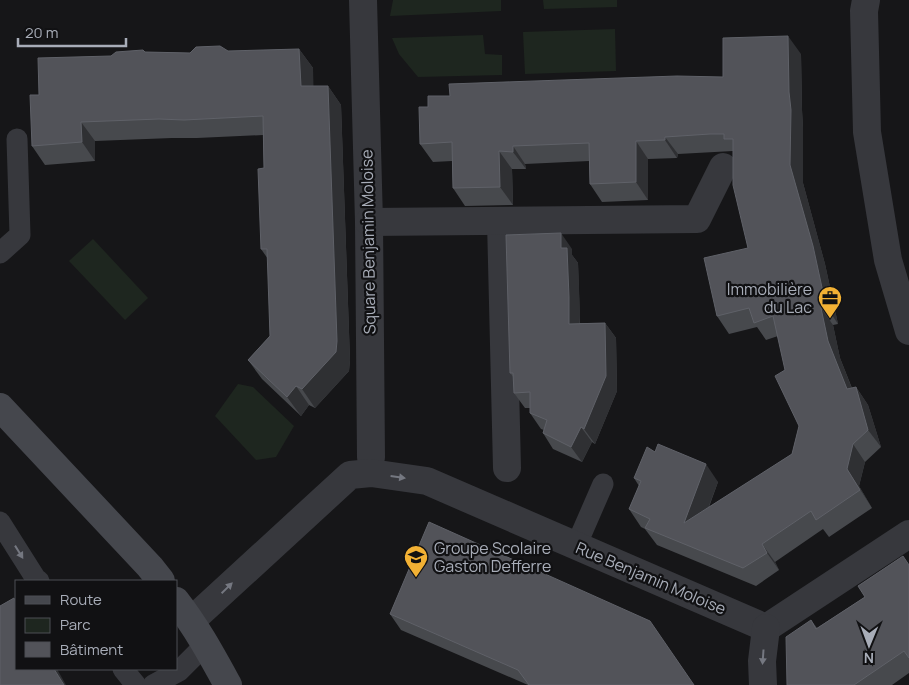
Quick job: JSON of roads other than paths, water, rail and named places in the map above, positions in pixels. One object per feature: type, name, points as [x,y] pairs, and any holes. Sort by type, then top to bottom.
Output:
[{"type":"street","name":"Square Benjamin Moloise","points":[[363,0],[369,222],[371,457]]},
{"type":"street","points":[[866,0],[864,11],[867,132],[888,260],[909,331]]},
{"type":"street","points":[[369,222],[697,219],[724,167]]},
{"type":"street","points":[[501,221],[506,468]]},
{"type":"street","points":[[0,406],[160,580]]},
{"type":"street","name":"Rue Benjamin Moloise","points":[[191,622],[350,475],[371,473],[427,481],[766,628]]},
{"type":"street","points":[[763,685],[762,661],[766,628],[909,534]]},
{"type":"street","points":[[191,622],[228,685]]},
{"type":"lane","points":[[0,253],[20,235],[17,139]]},
{"type":"lane","points":[[576,546],[603,484]]},
{"type":"lane","points":[[0,522],[38,580]]},
{"type":"lane","points":[[153,685],[179,671],[191,622]]},
{"type":"lane","points":[[124,670],[136,685]]},
{"type":"place","name":"Immobilière du Lac","points":[[830,319]]},
{"type":"place","name":"Groupe Scolaire Gaston Defferre","points":[[416,578]]}]
